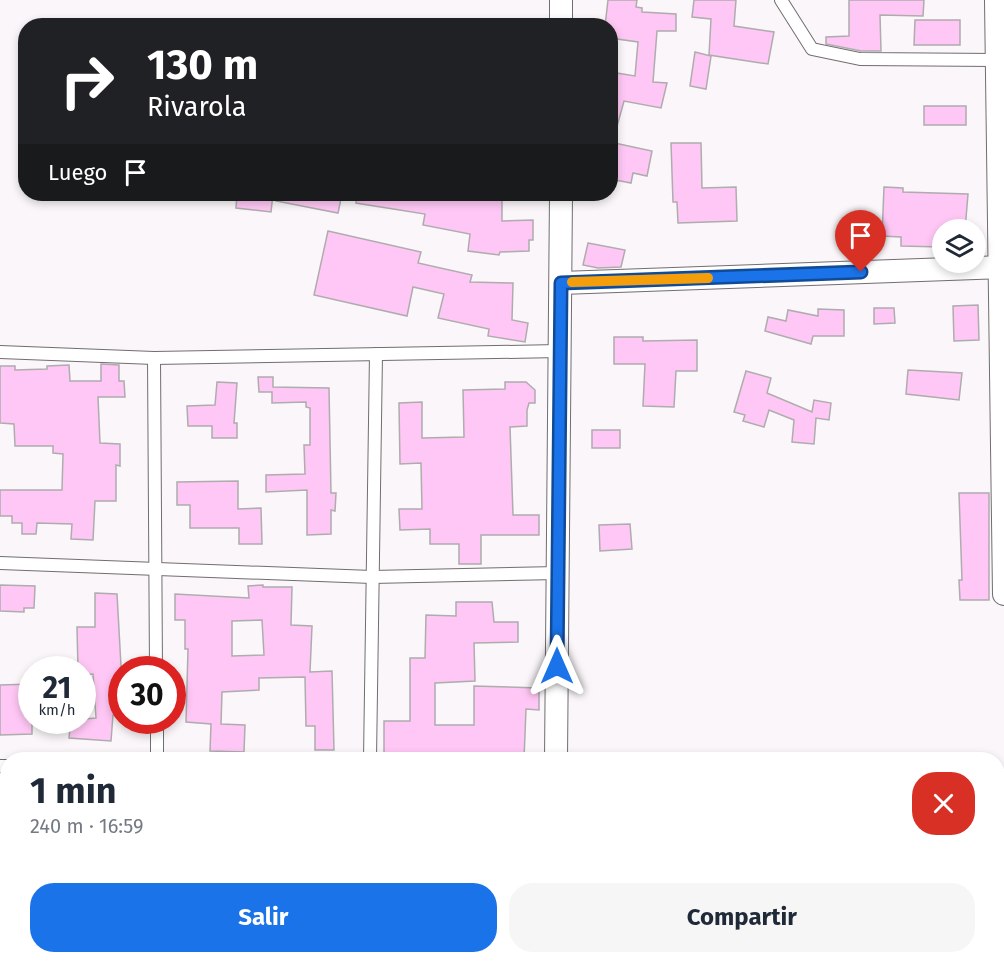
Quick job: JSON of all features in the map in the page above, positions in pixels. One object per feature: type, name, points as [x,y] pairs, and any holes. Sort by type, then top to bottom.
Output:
[{"type":"street","points":[[561,0],[561,18]]},
{"type":"street","points":[[996,0],[1004,594]]},
{"type":"street","points":[[556,752],[561,201]]},
{"type":"street","points":[[561,283],[1001,267]]},
{"type":"lane","points":[[781,0],[812,49],[860,59],[996,60]]},
{"type":"lane","points":[[0,352],[154,358],[559,351]]},
{"type":"lane","points":[[370,752],[376,354]]},
{"type":"lane","points":[[154,358],[156,656]]},
{"type":"lane","points":[[0,563],[372,577],[558,573]]},
{"type":"lane","points":[[157,734],[157,752]]},
{"type":"building","points":[[608,0],[637,0],[636,7],[642,8],[642,12],[676,14],[676,31],[657,31],[653,82],[667,83],[661,108],[624,101],[618,123],[618,73],[635,76],[638,42],[618,39],[618,18],[606,18]]},
{"type":"building","points":[[694,0],[736,0],[734,26],[774,32],[768,64],[709,55],[711,19],[692,17]]},
{"type":"building","points":[[849,0],[924,0],[923,16],[880,15],[881,51],[861,51],[826,44],[826,37],[849,36]]},
{"type":"building","points":[[915,20],[960,20],[960,45],[914,45]]},
{"type":"building","points":[[695,52],[711,56],[706,89],[690,86]]},
{"type":"building","points":[[924,106],[966,106],[966,125],[924,125]]},
{"type":"building","points":[[671,143],[701,143],[702,188],[736,187],[737,221],[678,223],[677,202],[673,202]]},
{"type":"building","points":[[618,144],[652,151],[647,176],[633,173],[631,183],[618,181]]},
{"type":"building","points":[[884,187],[903,188],[903,192],[968,194],[966,219],[932,219],[932,247],[901,246],[901,237],[882,236]]},
{"type":"building","points":[[236,201],[272,201],[271,212],[236,208]]},
{"type":"building","points":[[276,201],[341,201],[338,213]]},
{"type":"building","points":[[356,201],[502,201],[502,221],[533,220],[533,240],[529,240],[529,251],[500,252],[499,255],[468,251],[470,234],[423,225],[425,214],[356,203]]},
{"type":"building","points":[[328,231],[421,252],[418,263],[472,275],[470,282],[513,283],[512,320],[528,323],[525,342],[488,336],[489,329],[438,318],[444,294],[413,287],[407,316],[314,295]]},
{"type":"building","points":[[588,243],[625,250],[621,267],[598,268],[583,265]]},
{"type":"building","points":[[978,305],[979,340],[954,341],[953,306]]},
{"type":"building","points":[[874,308],[894,308],[895,323],[874,324]]},
{"type":"building","points":[[818,309],[844,310],[844,336],[813,336],[811,344],[765,331],[768,317],[786,321],[788,310],[818,316]]},
{"type":"building","points":[[614,337],[643,337],[643,341],[697,340],[697,371],[676,371],[674,407],[643,406],[645,364],[614,364]]},
{"type":"building","points":[[101,364],[119,365],[119,381],[124,381],[125,397],[98,397],[100,443],[120,444],[120,466],[116,465],[116,501],[95,501],[93,540],[71,539],[72,524],[37,523],[36,534],[22,534],[22,523],[12,523],[12,516],[0,516],[0,490],[62,490],[63,454],[53,453],[53,446],[15,446],[14,424],[0,423],[0,366],[15,366],[15,370],[47,369],[47,366],[69,365],[70,381],[101,381]]},
{"type":"building","points":[[908,370],[962,373],[959,400],[906,394]]},
{"type":"building","points":[[746,371],[771,378],[767,393],[812,412],[814,400],[831,403],[829,420],[816,418],[814,444],[792,442],[794,420],[769,410],[764,427],[743,421],[745,415],[734,412]]},
{"type":"building","points":[[258,377],[273,377],[273,387],[329,388],[331,493],[336,493],[335,511],[331,510],[331,534],[307,535],[307,490],[266,492],[266,475],[305,474],[304,445],[310,445],[310,408],[306,407],[306,402],[272,403],[272,392],[259,392]]},
{"type":"building","points":[[217,382],[237,383],[234,423],[237,423],[237,438],[212,438],[212,426],[188,426],[187,406],[215,405]]},
{"type":"building","points":[[505,382],[526,382],[535,390],[535,403],[529,403],[527,410],[527,426],[510,427],[513,515],[539,515],[539,535],[481,535],[481,564],[459,564],[459,544],[430,544],[430,529],[400,530],[399,509],[422,509],[421,463],[400,464],[399,403],[422,402],[422,438],[464,437],[463,390],[505,389]]},
{"type":"building","points":[[592,430],[620,430],[620,448],[592,448]]},
{"type":"building","points":[[238,481],[238,509],[261,508],[262,544],[239,544],[239,528],[190,528],[190,505],[177,505],[177,482]]},
{"type":"building","points":[[959,493],[989,493],[989,600],[960,600],[959,580],[962,580]]},
{"type":"building","points":[[630,524],[632,549],[600,551],[599,525]]},
{"type":"building","points":[[0,585],[35,586],[34,608],[24,608],[24,612],[0,611]]},
{"type":"building","points":[[248,586],[292,587],[291,625],[312,626],[310,672],[332,671],[334,750],[315,750],[315,726],[306,726],[305,677],[259,678],[259,690],[222,692],[221,724],[245,725],[244,752],[210,751],[211,724],[186,722],[188,649],[185,649],[185,620],[175,620],[175,594],[249,598]],"holes":[[[262,620],[264,655],[232,656],[232,621]]]},
{"type":"building","points":[[95,593],[117,594],[120,656],[108,656],[108,734],[112,734],[111,741],[69,738],[69,734],[96,734],[96,656],[78,656],[77,627],[95,627]]},
{"type":"building","points":[[456,602],[492,602],[494,622],[518,622],[518,642],[474,643],[475,681],[435,683],[435,725],[474,725],[474,686],[539,688],[539,710],[526,709],[524,752],[384,752],[384,721],[410,721],[410,658],[425,658],[426,615],[456,616]]},
{"type":"building","points":[[18,684],[18,734],[32,734],[0,735],[0,685]]},
{"type":"slow traffic","points":[[572,282],[708,278]]},
{"type":"route","points":[[557,666],[561,283],[861,272]]}]
